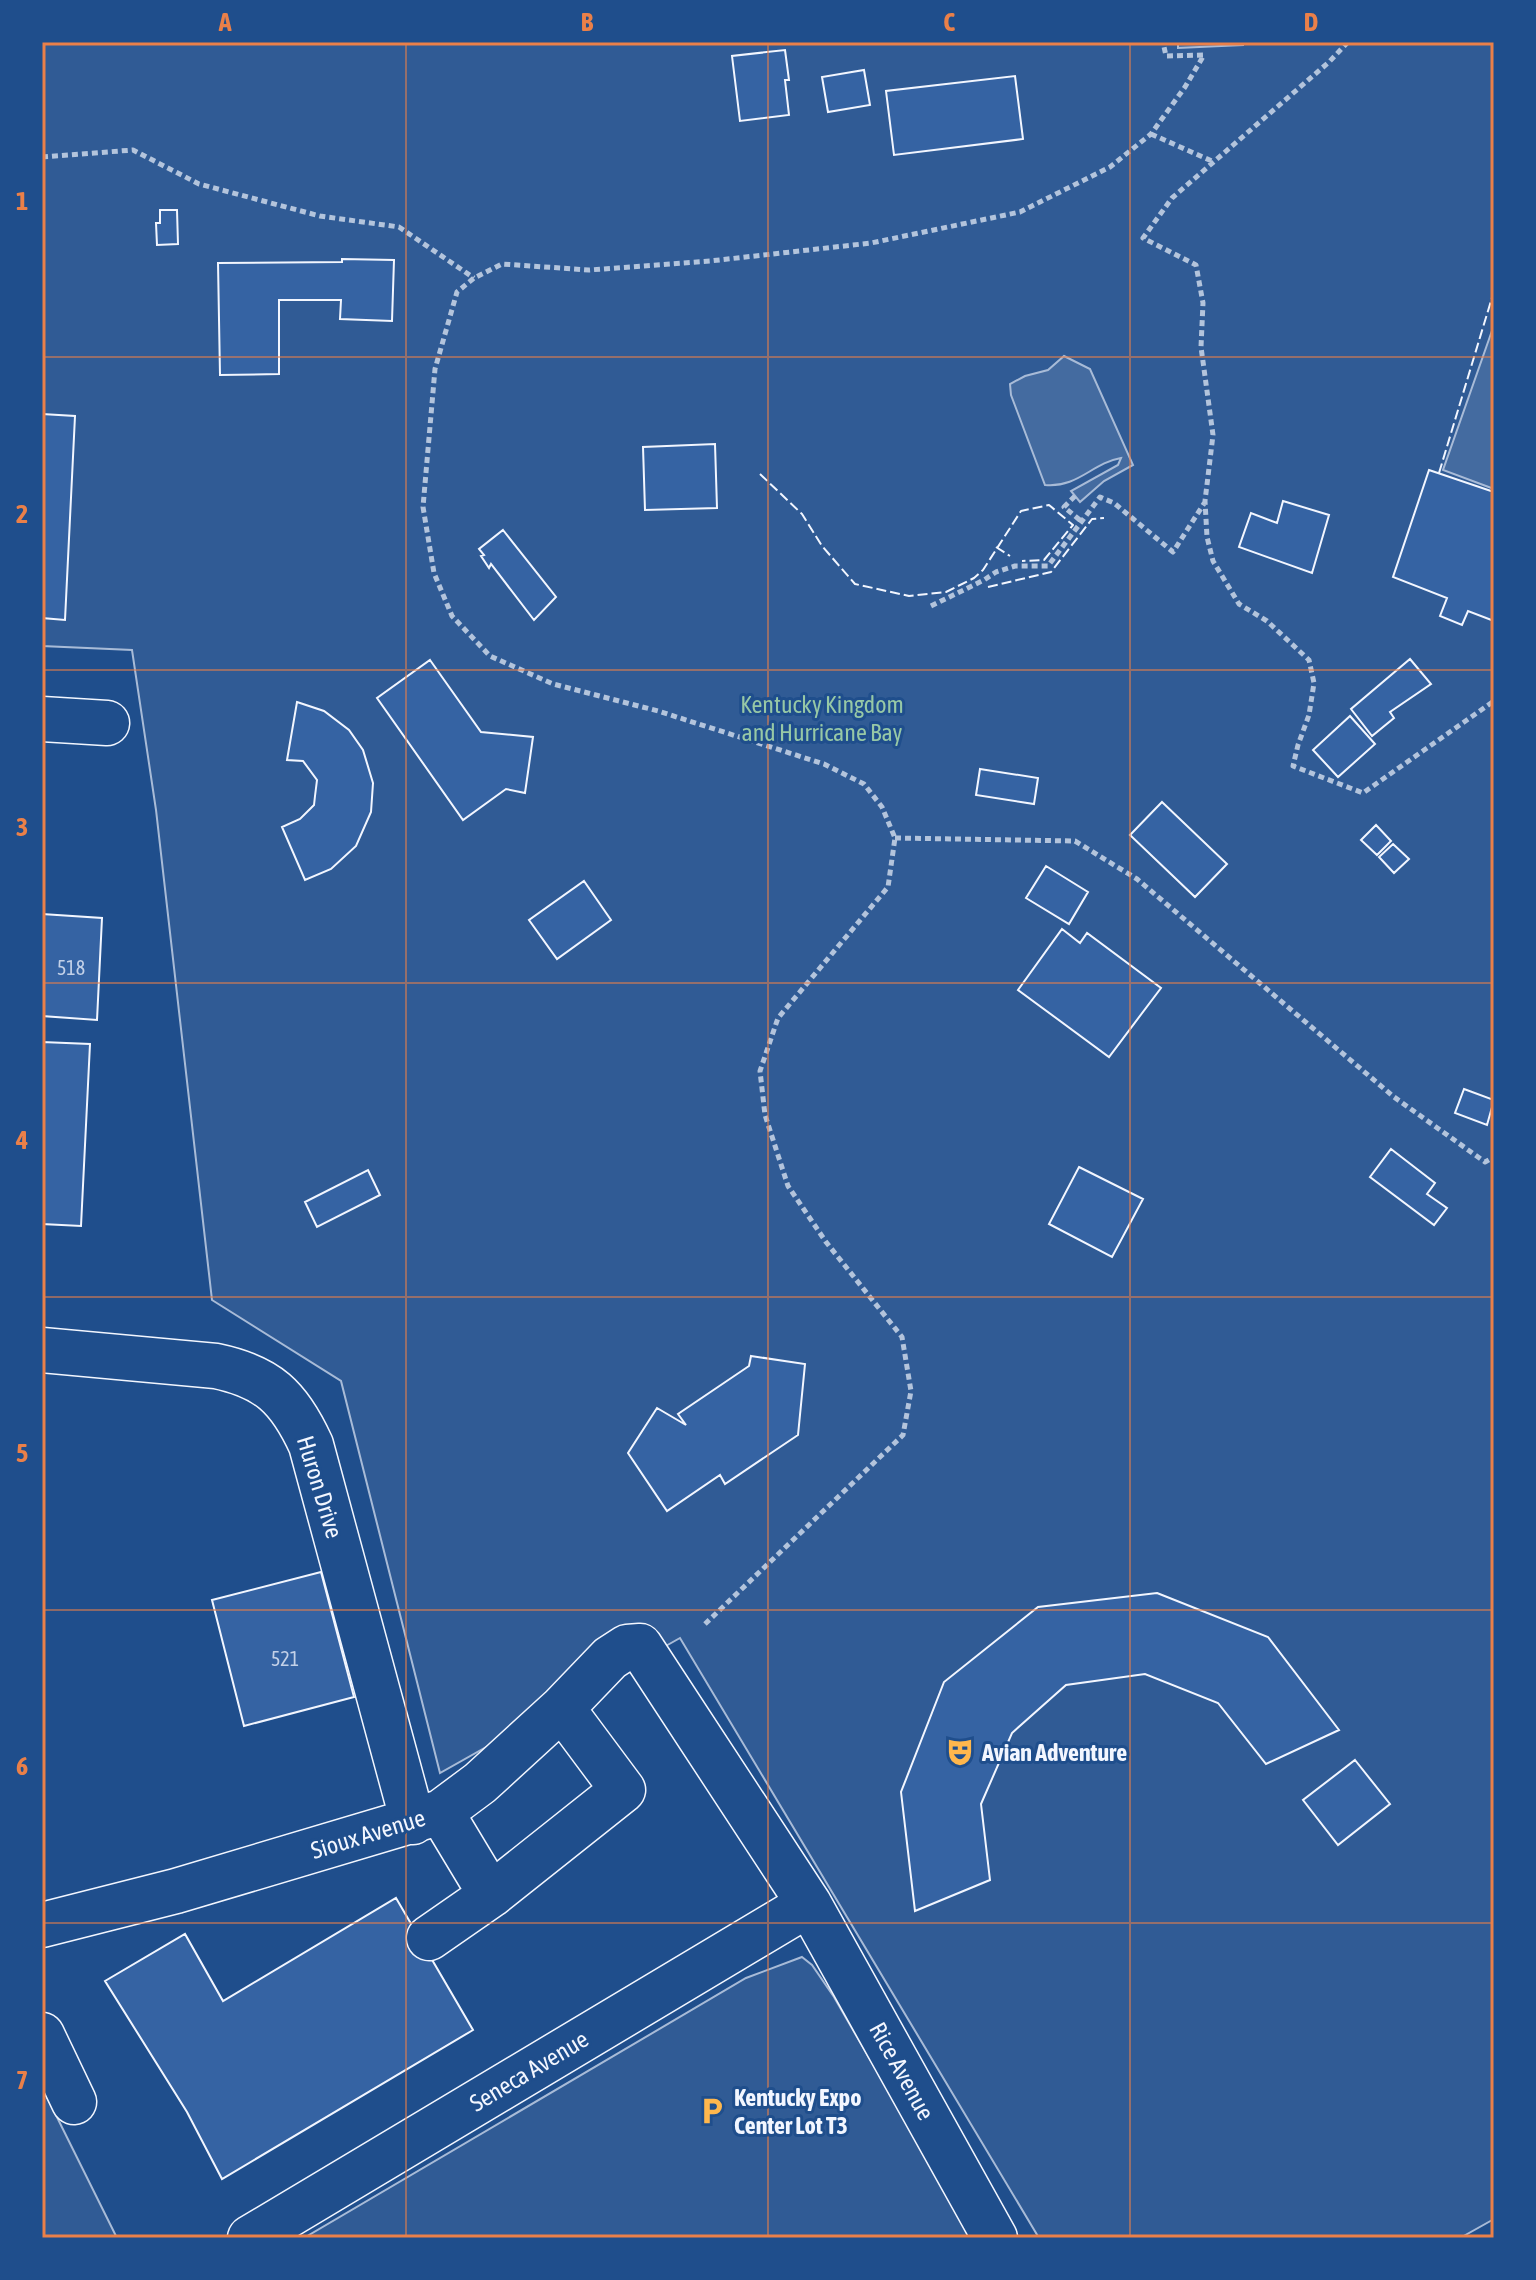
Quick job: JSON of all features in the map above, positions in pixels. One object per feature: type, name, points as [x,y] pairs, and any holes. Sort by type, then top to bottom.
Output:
[{"type":"street","points":[[42,719],[107,723]]},
{"type":"street","name":"Huron Drive","points":[[42,1350],[216,1366],[243,1372],[263,1381],[289,1404],[311,1445],[427,1817],[491,1895]]},
{"type":"street","name":"Sioux Avenue","points":[[42,1925],[176,1891],[427,1817],[480,1783],[562,1708],[610,1658],[627,1647],[640,1646]]},
{"type":"street","name":"Rice Avenue","points":[[640,1646],[809,1904],[995,2238]]},
{"type":"street","points":[[429,1938],[491,1895],[623,1790],[562,1708]]},
{"type":"street","name":"Seneca Avenue","points":[[250,2238],[809,1904]]},
{"type":"street","points":[[42,2035],[74,2102]]},
{"type":"path","points":[[705,1624],[903,1435],[911,1391],[902,1337],[826,1242],[788,1186],[765,1115],[760,1071],[778,1018],[888,887],[895,838],[882,807],[864,784],[824,764],[658,711],[553,684],[490,656],[452,616],[434,573],[423,507],[435,369],[457,292],[474,278],[502,264],[589,270],[710,261],[871,243],[1020,212],[1110,167],[1151,134],[1204,55],[1166,56],[1163,42]]},
{"type":"path","points":[[1348,42],[1172,198],[1143,238],[1196,265],[1203,303],[1201,347],[1213,435],[1205,501],[1207,537],[1213,561],[1239,604],[1267,621],[1309,660],[1313,693],[1293,766],[1363,793],[1494,701]]},
{"type":"path","points":[[1151,134],[1214,162]]},
{"type":"path","points":[[42,157],[72,152],[133,150],[199,184],[320,216],[399,227],[474,278]]},
{"type":"path","points":[[1075,496],[1064,507],[1081,521]]},
{"type":"path","points":[[931,606],[996,572],[1015,566],[1048,566],[1100,497],[1114,503],[1173,552],[1205,501]]},
{"type":"path","points":[[895,838],[1075,841],[1137,879],[1394,1097],[1485,1162],[1494,1157]]},
{"type":"shaded area","name":"Kentucky Kingdom and Hurricane Bay","points":[[42,42],[1494,42],[1494,2219],[1460,2238],[1039,2238],[680,1638],[440,1773],[341,1381],[212,1300],[156,810],[132,650],[42,646]]},
{"type":"shaded area","points":[[1178,42],[1243,42],[1243,45],[1178,48]]},
{"type":"shaded area","points":[[1494,325],[1494,489],[1443,470]]},
{"type":"shaded area","points":[[1064,356],[1090,369],[1133,465],[1104,481],[1080,502],[1071,491],[1118,465],[1121,458],[1067,483],[1045,485],[1011,395],[1010,384],[1048,370]]},
{"type":"shaded area","name":"Kentucky Expo Center Lot T3","points":[[802,1957],[812,1965],[834,1997],[868,2056],[986,2238],[304,2238],[746,1978]]},
{"type":"shaded area","points":[[42,2087],[117,2238],[42,2238]]},
{"type":"building","points":[[785,50],[789,115],[740,121],[732,56]]},
{"type":"building","points":[[864,70],[870,105],[828,112],[822,77]]},
{"type":"building","points":[[1015,76],[1023,139],[894,155],[886,91]]},
{"type":"building","points":[[160,210],[177,210],[178,244],[157,245],[156,223],[160,223]]},
{"type":"building","points":[[342,259],[394,260],[392,321],[340,319],[341,300],[279,300],[279,374],[220,375],[218,263],[342,262]]},
{"type":"building","points":[[42,414],[75,416],[65,620],[42,618]]},
{"type":"building","points":[[715,444],[717,508],[645,510],[643,447]]},
{"type":"building","points":[[1429,470],[1494,492],[1494,621],[1468,611],[1462,625],[1440,616],[1447,598],[1393,577]]},
{"type":"building","points":[[1283,501],[1329,515],[1312,573],[1239,547],[1251,513],[1277,523]]},
{"type":"building","points":[[503,530],[556,597],[534,620],[491,564],[489,568],[481,556],[484,555],[479,549]]},
{"type":"building","points":[[1410,659],[1431,684],[1390,712],[1394,718],[1372,736],[1351,709]]},
{"type":"building","points":[[430,660],[481,732],[533,737],[525,793],[506,789],[463,820],[377,698]]},
{"type":"building","points":[[297,702],[324,711],[349,730],[363,750],[373,783],[371,812],[356,846],[331,869],[305,880],[282,827],[300,819],[314,805],[317,780],[303,761],[287,760]]},
{"type":"building","points":[[1350,716],[1375,744],[1338,777],[1313,750]]},
{"type":"building","points":[[980,769],[1038,778],[1034,804],[976,795]]},
{"type":"building","points":[[1162,802],[1227,864],[1195,897],[1130,835]]},
{"type":"building","points":[[1376,825],[1391,841],[1377,855],[1361,840]]},
{"type":"building","points":[[1393,844],[1409,859],[1394,873],[1379,857]]},
{"type":"building","points":[[1046,866],[1088,892],[1069,924],[1026,898]]},
{"type":"building","points":[[584,881],[611,920],[557,959],[529,920]]},
{"type":"building","points":[[42,914],[102,918],[97,1020],[42,1016]]},
{"type":"building","points":[[1062,929],[1080,943],[1087,933],[1161,988],[1109,1057],[1018,990]]},
{"type":"building","points":[[42,1042],[90,1044],[81,1226],[42,1224]]},
{"type":"building","points":[[1464,1089],[1494,1100],[1487,1125],[1455,1113]]},
{"type":"building","points":[[1391,1149],[1435,1183],[1427,1194],[1447,1208],[1434,1225],[1370,1177]]},
{"type":"building","points":[[1079,1167],[1143,1199],[1112,1257],[1049,1224]]},
{"type":"building","points":[[368,1170],[380,1195],[317,1227],[305,1202]]},
{"type":"building","points":[[751,1356],[805,1364],[798,1435],[725,1484],[720,1475],[667,1511],[628,1453],[657,1408],[686,1425],[678,1414],[749,1366]]},
{"type":"building","points":[[321,1572],[354,1697],[244,1726],[212,1600]]},
{"type":"building","name":"Avian Adventure","points":[[1157,1593],[1268,1637],[1339,1730],[1266,1764],[1218,1703],[1145,1674],[1066,1685],[1012,1733],[981,1804],[990,1880],[915,1911],[901,1792],[944,1682],[1038,1607]]},
{"type":"building","points":[[1355,1760],[1390,1804],[1338,1845],[1303,1800]]},
{"type":"building","points":[[396,1898],[473,2030],[222,2179],[187,2112],[105,1981],[185,1934],[223,2001]]},
{"type":"fence","points":[[1439,473],[1494,291]]},
{"type":"fence","points":[[760,474],[802,514],[822,546],[855,584],[909,596],[946,592],[983,570],[1021,511],[1049,505],[1073,525],[1044,560],[1022,561]]},
{"type":"fence","points":[[988,587],[1051,572],[1092,519],[1104,518]]},
{"type":"fence","points":[[996,547],[1010,556]]},
{"type":"place","name":"Avian Adventure","points":[[960,1752]]},
{"type":"place","name":"Kentucky Expo Center Lot T3","points":[[712,2111]]}]
